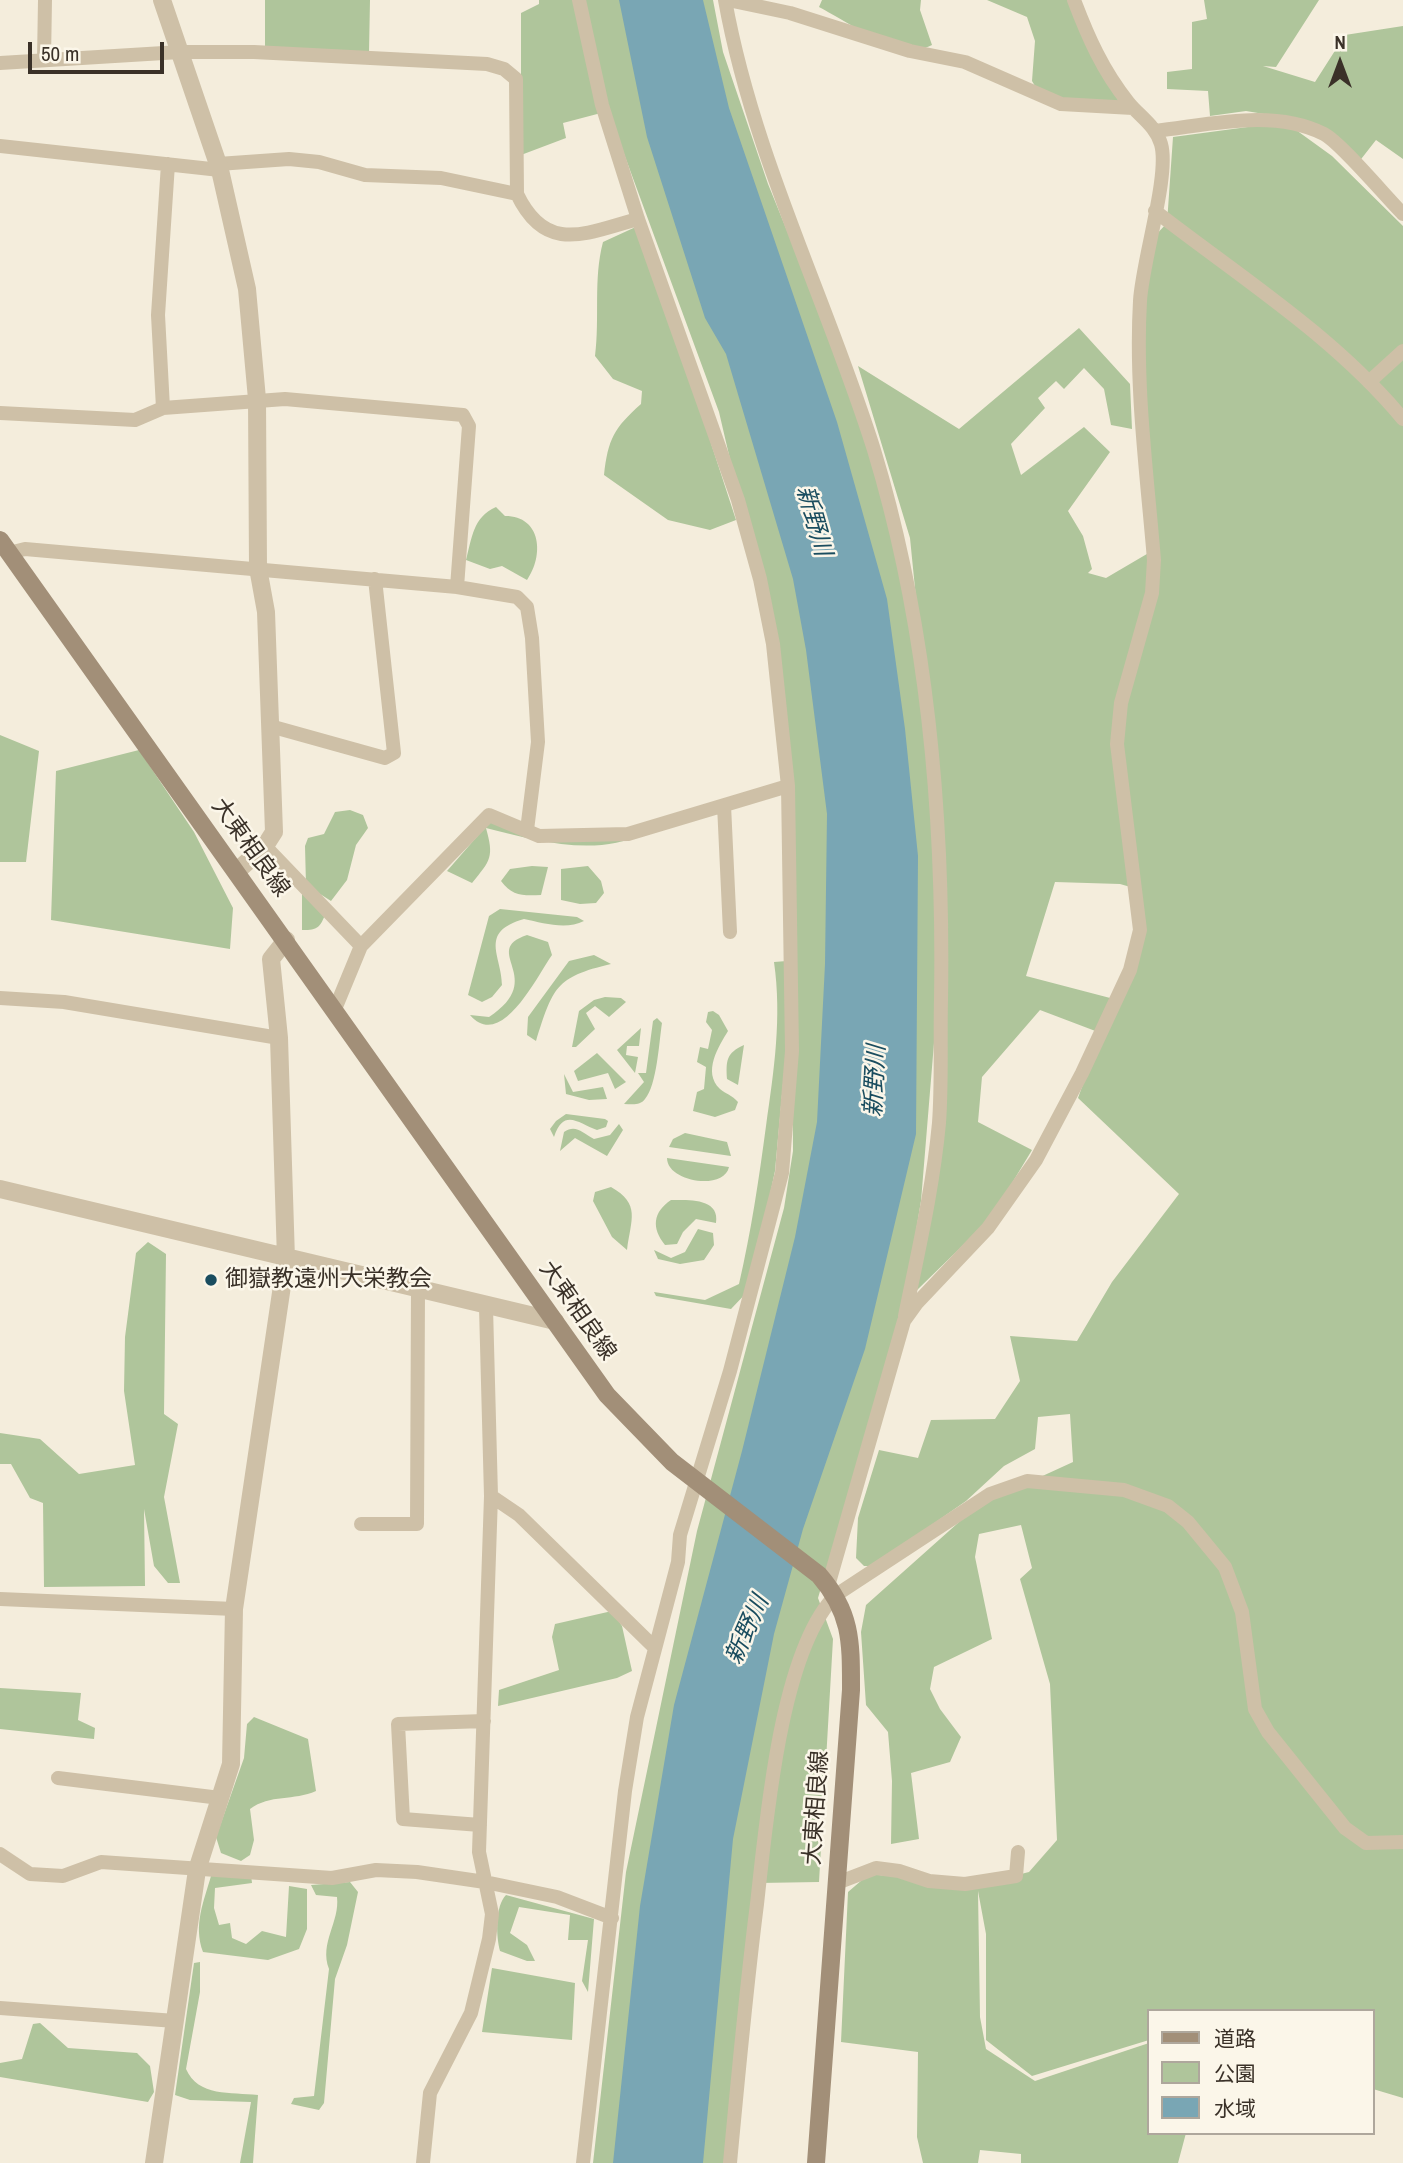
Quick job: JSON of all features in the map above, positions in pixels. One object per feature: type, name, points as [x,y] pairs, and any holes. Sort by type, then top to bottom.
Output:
[{"type":"main road","name":"大東相良線","points":[[5,547],[607,1395],[645,1437],[699,1484],[828,1585],[848,1623],[851,1648],[816,2163]]},
{"type":"street","points":[[44,61],[45,0]]},
{"type":"street","points":[[162,0],[219,167],[241,252],[257,399],[258,568],[267,612],[274,832],[265,846],[237,871]]},
{"type":"street","points":[[579,0],[602,105],[638,219],[730,475],[760,579],[774,644],[788,786],[792,1051],[782,1173],[755,1283],[637,1717],[616,1853],[612,1918],[583,2163]]},
{"type":"street","points":[[730,2163],[768,1803],[777,1754],[796,1669],[821,1610],[904,1321],[929,1199],[939,1121],[942,916],[936,785],[921,655],[895,532],[874,452],[775,177],[734,48],[727,0],[790,13],[910,51],[965,62],[1060,104],[1133,108]]},
{"type":"street","points":[[904,1321],[917,1303],[988,1228],[1036,1160],[1082,1073],[1130,970],[1140,930],[1117,744],[1121,703],[1152,593],[1154,560],[1139,347],[1143,273],[1162,157],[1161,145],[1155,131],[1133,108],[1093,51],[1074,0]]},
{"type":"street","points":[[0,63],[180,52],[254,52],[473,63],[504,69],[516,79],[517,194],[525,212],[547,232],[572,237],[638,219]]},
{"type":"street","points":[[1155,131],[1267,119],[1298,125],[1326,135],[1403,214]]},
{"type":"street","points":[[0,146],[219,167],[289,159],[319,162],[365,175],[440,178],[517,194]]},
{"type":"street","points":[[163,408],[158,315],[168,164]]},
{"type":"street","points":[[1155,211],[1321,338],[1369,382],[1403,419]]},
{"type":"street","points":[[1369,382],[1403,351]]},
{"type":"street","points":[[0,413],[135,420],[163,408],[285,399],[463,415],[469,426],[457,587]]},
{"type":"street","points":[[5,547],[457,587],[517,597],[527,607],[538,742],[527,830]]},
{"type":"street","points":[[270,726],[385,758],[394,753],[375,579]]},
{"type":"street","points":[[335,1009],[361,946],[489,815],[539,836],[628,834],[788,786]]},
{"type":"street","points":[[724,805],[730,932]]},
{"type":"street","points":[[265,846],[361,946]]},
{"type":"street","points":[[153,2163],[197,1870],[231,1764],[234,1735],[234,1609],[286,1259],[279,1038],[271,959],[286,940]]},
{"type":"street","points":[[0,998],[64,1002],[279,1038]]},
{"type":"street","points":[[0,1189],[486,1307],[555,1321]]},
{"type":"street","points":[[361,1524],[417,1524],[418,1290]]},
{"type":"street","points":[[423,2163],[430,2093],[471,2013],[489,1940],[492,1913],[479,1852],[491,1496],[486,1307]]},
{"type":"street","points":[[828,1585],[990,1494],[1027,1481],[1124,1490],[1168,1506],[1188,1522],[1225,1567],[1242,1612],[1255,1709],[1268,1732],[1345,1828],[1366,1843],[1403,1842]]},
{"type":"street","points":[[491,1496],[519,1515],[654,1647]]},
{"type":"street","points":[[0,1599],[234,1609]]},
{"type":"street","points":[[480,1825],[403,1819],[398,1724],[484,1721]]},
{"type":"street","points":[[58,1778],[220,1798]]},
{"type":"street","points":[[836,1883],[876,1868],[899,1871],[929,1881],[965,1884],[1016,1875],[1018,1852]]},
{"type":"street","points":[[0,1854],[30,1874],[63,1876],[101,1862],[332,1878],[376,1870],[485,1882],[556,1897],[612,1918]]},
{"type":"street","points":[[0,2008],[175,2021]]},
{"type":"green space","points":[[265,0],[370,0],[369,52],[265,52]]},
{"type":"green space","points":[[539,0],[575,0],[601,113],[563,123],[566,138],[521,155],[521,13],[539,4]]},
{"type":"green space","points":[[578,0],[713,0],[723,52],[768,184],[863,417],[920,649],[929,729],[910,538],[858,366],[959,429],[1079,328],[1130,384],[1132,429],[1111,425],[1104,389],[1084,368],[1064,389],[1056,381],[1038,398],[1045,408],[1011,444],[1021,475],[1084,427],[1110,452],[1068,511],[1083,536],[1092,569],[1088,573],[1106,578],[1152,551],[1142,362],[1144,281],[1153,238],[1167,223],[1173,137],[1285,122],[1332,156],[1403,226],[1403,2098],[1375,2090],[1375,2009],[1148,2009],[1148,2040],[1032,2076],[986,2040],[986,1934],[978,1891],[980,2017],[986,2049],[1035,2081],[1148,2043],[1148,2135],[1185,2135],[1178,2163],[1021,2163],[1021,2154],[980,2150],[978,2163],[923,2163],[917,2137],[918,2052],[841,2042],[848,1892],[869,1874],[977,1885],[1029,1872],[1057,1840],[1050,1684],[1020,1579],[1032,1568],[1021,1525],[979,1534],[975,1557],[992,1639],[934,1667],[930,1689],[940,1709],[961,1737],[950,1762],[911,1773],[919,1839],[891,1844],[892,1781],[888,1732],[866,1705],[861,1632],[866,1605],[977,1506],[1073,1462],[1070,1414],[1038,1417],[1035,1449],[1004,1466],[966,1501],[873,1566],[864,1566],[856,1558],[858,1518],[879,1450],[918,1458],[931,1420],[995,1419],[1020,1381],[1010,1336],[1077,1341],[1112,1282],[1179,1194],[1078,1098],[1110,1009],[1098,1032],[1040,1010],[982,1077],[978,1122],[1032,1150],[991,1218],[915,1292],[937,1133],[940,970],[921,1201],[902,1315],[818,1598],[833,1639],[819,1882],[759,1883],[728,2163],[593,2163],[626,1872],[697,1531],[784,1208],[793,1151],[792,967],[773,644],[719,412],[595,75]],"holes":[[[1055,882],[1120,884],[1134,888],[1140,930],[1114,999],[1026,976]]]},
{"type":"green space","points":[[822,0],[921,0],[920,10],[932,45],[920,49],[906,48],[875,38],[819,7]]},
{"type":"green space","points":[[987,0],[1070,0],[1120,104],[1057,100],[1038,91],[1032,81],[1035,41],[1027,17]]},
{"type":"green space","points":[[1204,0],[1319,0],[1276,67],[1263,66],[1315,82],[1345,35],[1403,26],[1403,159],[1376,140],[1358,163],[1300,120],[1246,111],[1210,116],[1208,91],[1167,89],[1167,72],[1192,69],[1192,22],[1207,19]]},
{"type":"green space","points":[[640,225],[736,520],[710,530],[668,520],[604,475],[610,443],[624,420],[641,404],[642,391],[613,379],[595,356],[600,256],[603,242]]},
{"type":"green space","points":[[496,507],[505,516],[517,518],[533,530],[536,560],[527,580],[502,566],[490,569],[466,560],[478,522]]},
{"type":"green space","points":[[0,735],[39,751],[26,862],[0,862]]},
{"type":"green space","points":[[139,750],[194,832],[233,908],[230,949],[51,920],[56,771]]},
{"type":"green space","points":[[350,810],[363,815],[368,828],[356,845],[347,880],[331,901],[306,885],[305,846],[308,838],[324,834],[335,812]]},
{"type":"green space","points":[[494,817],[539,836],[644,833],[625,840],[586,846],[545,841],[486,828],[490,846],[489,858],[472,883],[447,871]]},
{"type":"green space","points":[[588,866],[601,881],[604,893],[596,903],[580,904],[561,900],[561,869]]},
{"type":"green space","points":[[548,867],[541,895],[518,894],[509,890],[501,881],[510,869]]},
{"type":"green space","points":[[302,891],[326,912],[320,924],[312,930],[302,930]]},
{"type":"green space","points":[[500,909],[577,917],[584,921],[562,925],[524,919],[501,931],[496,946],[502,985],[492,997],[482,1002],[468,995],[489,916]]},
{"type":"green space","points":[[527,935],[548,942],[552,955],[517,1007],[494,1024],[482,1024],[470,1015],[489,1017],[506,1003],[514,990],[515,978],[509,949],[514,942]]},
{"type":"green space","points":[[594,955],[611,964],[567,980],[552,997],[536,1041],[527,1035],[528,1017],[569,961]]},
{"type":"green space","points":[[787,961],[790,1007],[775,1171],[750,1289],[731,1309],[656,1296],[654,1292],[705,1300],[739,1284],[758,1186],[774,1064],[777,1003],[774,962]]},
{"type":"green space","points":[[605,997],[621,998],[626,1002],[609,1017],[595,1006],[586,1013],[595,1029],[576,1047],[572,1047],[579,1011],[594,1000]]},
{"type":"green space","points":[[713,1011],[719,1015],[728,1031],[714,1059],[712,1075],[720,1089],[738,1102],[735,1110],[715,1117],[693,1111],[697,1092],[704,1089],[706,1067],[697,1062],[700,1047],[708,1049],[712,1030],[706,1022],[708,1012]]},
{"type":"green space","points":[[657,1018],[662,1023],[655,1074],[649,1092],[641,1103],[624,1104],[644,1082],[638,1073],[646,1073],[653,1021]]},
{"type":"green space","points":[[641,1028],[639,1046],[627,1046],[626,1055],[638,1057],[635,1073],[617,1050]]},
{"type":"green space","points":[[744,1045],[738,1085],[727,1079],[727,1062],[734,1051]]},
{"type":"green space","points":[[597,1053],[626,1082],[615,1089],[608,1073],[578,1081],[574,1071]]},
{"type":"green space","points":[[564,1074],[573,1092],[603,1087],[607,1099],[589,1100],[566,1094]]},
{"type":"green space","points":[[566,1114],[608,1121],[606,1127],[597,1130],[567,1120],[562,1122],[554,1137],[550,1129]]},
{"type":"green space","points":[[619,1124],[623,1130],[607,1156],[575,1138],[560,1151],[564,1132],[568,1130],[579,1130],[594,1139],[610,1135]]},
{"type":"green space","points":[[685,1133],[727,1142],[731,1156],[669,1147],[673,1139]]},
{"type":"green space","points":[[667,1158],[729,1167],[725,1174],[717,1179],[696,1180],[676,1173],[669,1166]]},
{"type":"green space","points":[[611,1187],[627,1200],[632,1213],[627,1250],[612,1237],[593,1201],[595,1192]]},
{"type":"green space","points":[[671,1200],[702,1202],[708,1205],[716,1215],[716,1223],[696,1219],[683,1232],[677,1244],[665,1245],[660,1239],[656,1221],[660,1210]]},
{"type":"green space","points":[[698,1229],[713,1233],[714,1245],[704,1260],[680,1264],[658,1259],[654,1250],[671,1258],[685,1252]]},
{"type":"green space","points":[[148,1242],[166,1254],[164,1414],[178,1424],[164,1497],[180,1583],[168,1583],[154,1566],[144,1509],[145,1586],[44,1587],[43,1503],[30,1498],[11,1464],[0,1464],[0,1433],[40,1439],[79,1474],[135,1465],[124,1391],[125,1337],[136,1253]]},
{"type":"green space","points":[[612,1611],[622,1626],[632,1671],[617,1678],[498,1706],[499,1690],[559,1670],[552,1637],[555,1624]]},
{"type":"green space","points":[[0,1688],[81,1693],[78,1720],[95,1728],[94,1739],[0,1729]]},
{"type":"green space","points":[[254,1717],[308,1739],[316,1791],[266,1801],[250,1809],[254,1840],[250,1855],[241,1861],[221,1853],[216,1837],[244,1758],[247,1724]]},
{"type":"green space","points":[[251,1875],[252,1883],[215,1888],[214,1908],[219,1925],[230,1923],[232,1938],[246,1944],[262,1931],[286,1937],[289,1886],[307,1889],[307,1929],[299,1949],[268,1960],[203,1952],[199,1923],[211,1876]]},
{"type":"green space","points":[[350,1882],[358,1892],[347,1945],[335,1979],[324,2103],[319,2110],[291,2104],[294,2098],[314,2096],[329,1969],[326,1950],[337,1906],[337,1897],[316,1895],[311,1885]]},
{"type":"green space","points":[[506,1895],[594,1919],[588,1992],[582,1981],[588,1940],[568,1940],[570,1915],[519,1907],[510,1933],[527,1945],[535,1961],[527,1961],[500,1951],[498,1914]]},
{"type":"green space","points":[[200,1962],[200,1992],[186,2069],[191,2078],[207,2089],[258,2095],[253,2163],[240,2163],[251,2102],[190,2100],[175,2095],[194,1963]]},
{"type":"green space","points":[[492,1968],[575,1983],[572,2040],[482,2032]]},
{"type":"green space","points":[[40,2023],[68,2048],[137,2053],[150,2066],[154,2092],[148,2102],[0,2077],[0,2063],[22,2059],[33,2024]]},
{"type":"water","name":"新野川","points":[[619,0],[703,0],[729,108],[837,422],[887,599],[905,729],[918,856],[916,1134],[865,1349],[803,1529],[774,1634],[733,1839],[703,2163],[613,2163],[640,1906],[674,1705],[742,1451],[795,1237],[817,1122],[825,964],[827,814],[806,650],[793,579],[726,354],[705,318],[647,137]]},
{"type":"place","name":"御嶽教遠州大栄教会","points":[[211,1280]]}]
